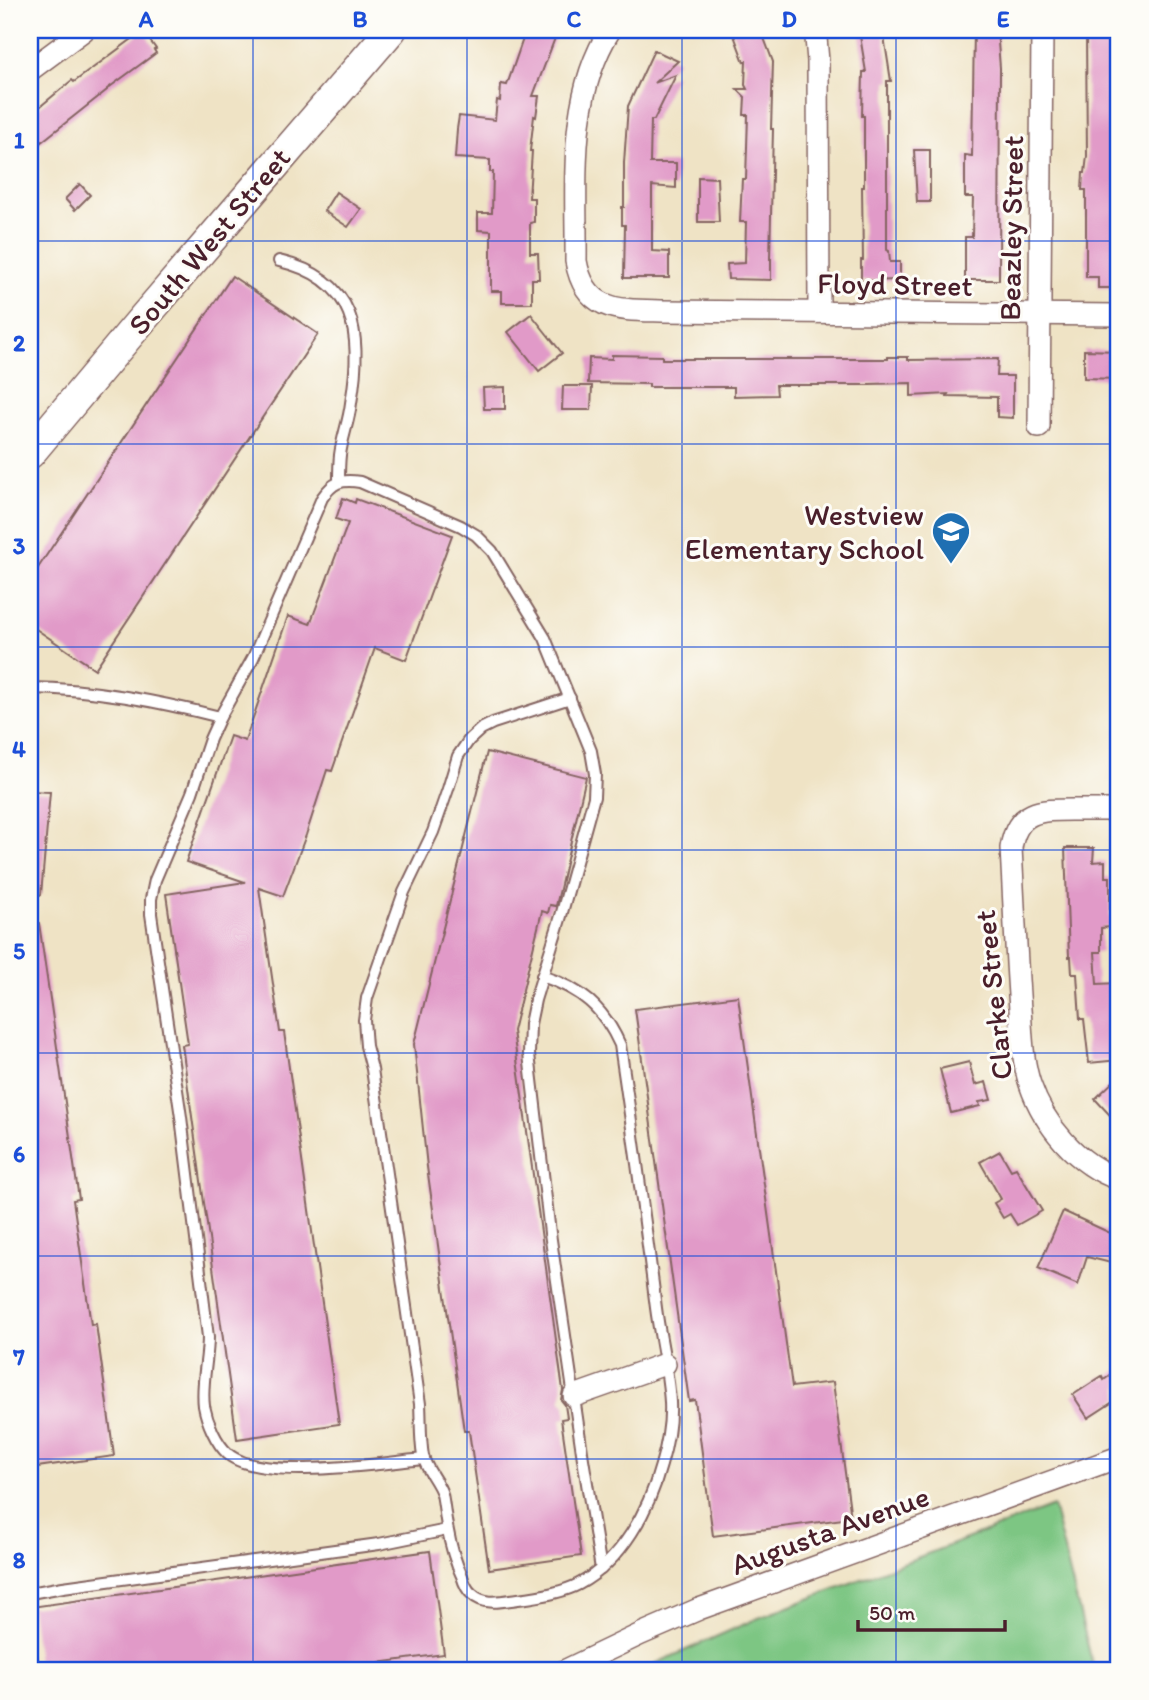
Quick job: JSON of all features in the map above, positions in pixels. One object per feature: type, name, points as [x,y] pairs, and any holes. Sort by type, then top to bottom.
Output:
[{"type":"street","points":[[30,70],[84,30]]},
{"type":"street","name":"South West Street","points":[[30,453],[391,30]]},
{"type":"street","name":"Floyd Street","points":[[610,30],[593,64],[583,96],[577,130],[576,261],[584,285],[604,304],[620,310],[1119,315]]},
{"type":"street","points":[[813,30],[818,61],[819,312]]},
{"type":"street","name":"Beazley Street","points":[[1039,427],[1042,30]]},
{"type":"street","name":"Clarke Street","points":[[1119,810],[1043,810],[1030,814],[1020,823],[1013,835],[1011,848],[1024,1064],[1030,1085],[1041,1110],[1057,1133],[1076,1153],[1097,1169],[1119,1179]]},
{"type":"street","points":[[574,1396],[664,1364]]},
{"type":"street","name":"Augusta Avenue","points":[[566,1670],[699,1609],[1119,1457]]},
{"type":"lane","points":[[279,261],[299,265],[317,274],[342,299],[353,321],[355,369],[340,456],[339,482]]},
{"type":"lane","points":[[424,1459],[300,1469],[269,1468],[244,1463],[220,1445],[205,1407],[203,1386],[208,1337],[181,1117],[151,914],[155,880],[192,793],[220,716],[253,658],[322,498],[330,487],[348,480],[360,482],[461,526],[492,551],[545,638],[591,751],[595,774],[594,797],[535,1000],[530,1024],[529,1054],[550,1233],[601,1569]]},
{"type":"lane","points":[[30,688],[103,693],[220,716]]},
{"type":"lane","points":[[542,976],[563,983],[582,994],[601,1011],[620,1045],[670,1404],[669,1431],[661,1467],[648,1502],[631,1534],[601,1569],[578,1585],[535,1597],[494,1602],[473,1596],[467,1588],[456,1564],[441,1493],[424,1459],[420,1404],[364,1020],[367,998],[404,892],[433,832],[457,756],[481,729],[570,698]]},
{"type":"lane","points":[[30,1593],[379,1544],[447,1530]]},
{"type":"green space","points":[[1053,1506],[1094,1670],[641,1670],[756,1619]]},
{"type":"building","points":[[526,30],[558,30],[533,96],[539,96],[530,151],[529,198],[534,198],[534,222],[530,223],[530,253],[538,253],[539,279],[532,279],[532,303],[502,303],[502,291],[491,291],[491,231],[478,230],[478,213],[492,213],[493,172],[490,172],[490,160],[455,158],[457,129],[459,116],[495,120],[501,84],[507,85]]},
{"type":"building","points":[[732,30],[761,30],[773,62],[771,280],[728,279],[727,264],[745,263],[746,222],[740,222],[742,179],[746,179],[748,115],[744,115],[745,97],[737,89],[747,89],[746,61],[744,62]]},
{"type":"building","points":[[859,30],[883,30],[891,81],[887,81],[887,250],[890,262],[900,262],[900,280],[861,281],[864,187],[863,72],[866,72]]},
{"type":"building","points":[[974,30],[997,30],[1000,68],[999,280],[965,280],[965,237],[972,237],[973,197],[965,197],[965,155],[972,156]]},
{"type":"building","points":[[1086,30],[1119,30],[1119,288],[1098,288],[1098,277],[1086,277],[1086,190],[1082,190],[1087,156]]},
{"type":"building","points":[[143,31],[156,53],[30,151],[30,115],[72,80],[74,82]]},
{"type":"building","points":[[654,50],[678,61],[654,83],[676,75],[654,120],[651,120],[650,163],[676,163],[676,188],[652,186],[652,251],[669,252],[669,278],[624,278],[625,225],[622,225],[622,207],[628,106]]},
{"type":"building","points":[[914,150],[930,150],[930,202],[917,202]]},
{"type":"building","points":[[698,177],[717,178],[719,222],[698,222]]},
{"type":"building","points":[[80,184],[90,195],[75,210],[65,199]]},
{"type":"building","points":[[336,192],[361,209],[348,227],[324,211]]},
{"type":"building","points":[[232,276],[318,334],[95,669],[30,625],[30,580]]},
{"type":"building","points":[[531,314],[562,353],[539,371],[508,332]]},
{"type":"building","points":[[1084,350],[1119,351],[1119,379],[1084,378]]},
{"type":"building","points":[[612,355],[662,356],[662,359],[998,359],[997,376],[1013,376],[1013,418],[997,417],[997,397],[947,396],[948,394],[911,396],[911,383],[776,385],[777,395],[734,396],[734,387],[649,387],[649,384],[588,383],[589,358],[612,359]]},
{"type":"building","points":[[563,386],[592,386],[591,410],[562,410]]},
{"type":"building","points":[[505,387],[505,409],[484,409],[483,388]]},
{"type":"building","points":[[343,498],[355,503],[356,499],[452,535],[406,660],[375,648],[332,771],[327,770],[283,896],[259,888],[280,1032],[284,1032],[339,1424],[237,1439],[182,1045],[188,1044],[166,894],[245,882],[186,862],[230,736],[245,741],[288,616],[310,624],[348,523],[336,519]]},
{"type":"building","points":[[487,752],[586,777],[556,906],[550,905],[548,913],[542,911],[513,1031],[563,1390],[561,1400],[565,1405],[567,1418],[561,1419],[581,1556],[489,1569],[469,1431],[464,1431],[427,1167],[414,1044]]},
{"type":"building","points":[[30,791],[50,792],[41,895],[30,894]]},
{"type":"building","points":[[1065,848],[1094,848],[1093,862],[1105,861],[1105,877],[1110,877],[1110,927],[1101,928],[1101,952],[1095,952],[1097,984],[1118,983],[1119,1060],[1089,1063],[1084,1019],[1080,1019],[1077,974],[1072,974],[1069,957]]},
{"type":"building","points":[[30,923],[39,923],[79,1199],[73,1200],[91,1325],[96,1324],[114,1456],[30,1468]]},
{"type":"building","points":[[738,996],[792,1387],[833,1382],[851,1518],[713,1536],[695,1400],[689,1401],[635,1009]]},
{"type":"building","points":[[969,1062],[975,1085],[986,1082],[991,1100],[979,1102],[980,1106],[951,1113],[940,1069]]},
{"type":"building","points":[[1119,1076],[1119,1125],[1095,1099]]},
{"type":"building","points":[[1000,1151],[1011,1170],[1016,1168],[1042,1211],[1017,1225],[1010,1214],[1003,1218],[994,1203],[1001,1199],[980,1162]]},
{"type":"building","points":[[1063,1211],[1119,1235],[1119,1265],[1087,1257],[1078,1285],[1038,1268]]},
{"type":"building","points":[[1119,1368],[1119,1398],[1088,1418],[1073,1395],[1102,1376],[1104,1380]]},
{"type":"building","points":[[430,1551],[444,1654],[326,1670],[39,1670],[31,1607]]},
{"type":"place","name":"Westview Elementary School","points":[[951,565]]}]
